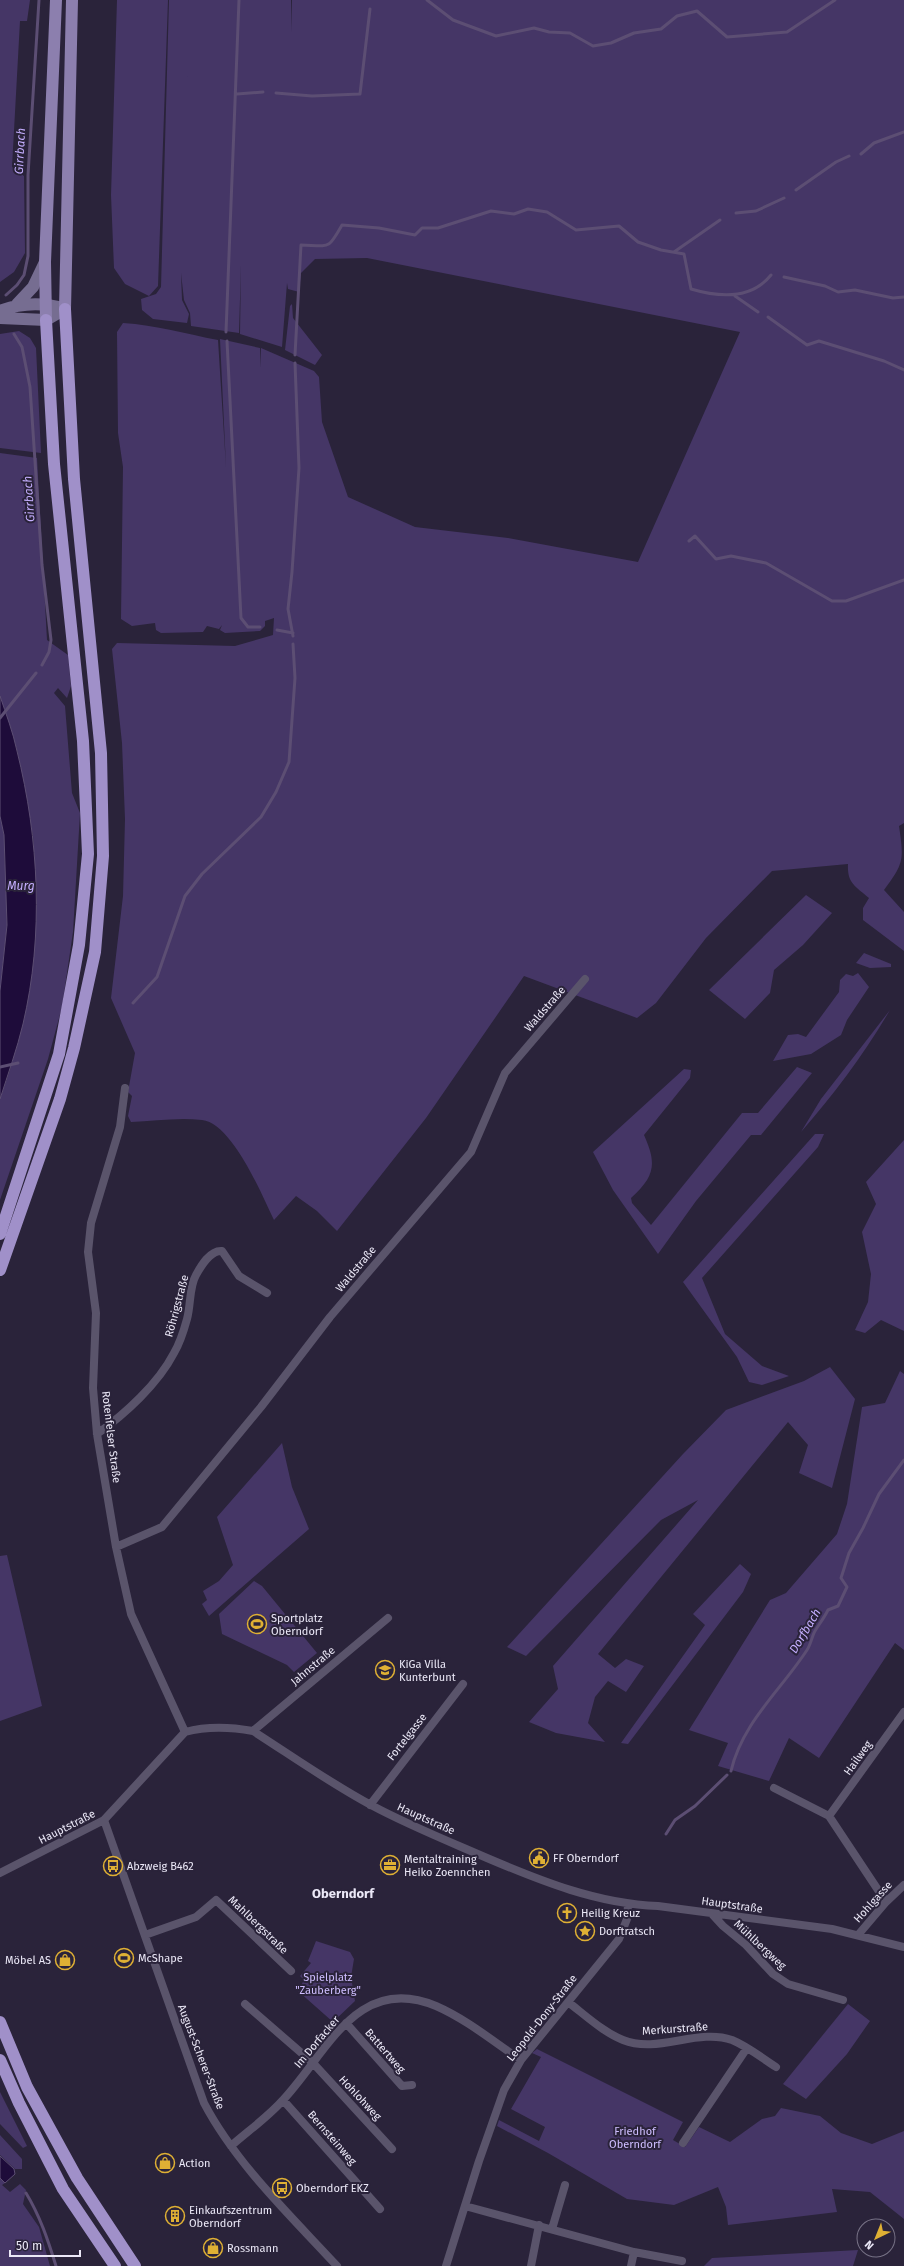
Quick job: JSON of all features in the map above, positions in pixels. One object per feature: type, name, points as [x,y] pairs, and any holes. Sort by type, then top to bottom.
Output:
[{"type":"highway","points":[[0,1270],[60,1099],[74,1048],[95,952],[103,856],[101,753],[74,479],[65,309]]},
{"type":"highway","points":[[0,1234],[59,1054],[79,945],[88,854],[84,741],[54,464],[46,320]]},
{"type":"highway","points":[[0,2022],[27,2087],[73,2171],[135,2266]]},
{"type":"highway","points":[[0,2060],[19,2103],[63,2189],[115,2266]]},
{"type":"main road","points":[[46,320],[45,262],[56,0]]},
{"type":"main road","points":[[65,309],[72,0]]},
{"type":"street","points":[[18,304],[33,287],[45,262]]},
{"type":"street","points":[[0,311],[18,304],[46,305],[65,309]]},
{"type":"street","points":[[0,318],[46,320],[65,309]]},
{"type":"street","name":"Waldstraße","points":[[116,1547],[162,1527],[262,1407],[330,1317],[470,1152],[505,1073],[585,979]]},
{"type":"street","name":"Rotenfelser Straße","points":[[125,1088],[120,1127],[91,1223],[88,1252],[96,1313],[93,1388],[97,1434],[116,1547],[131,1614],[185,1732]]},
{"type":"street","name":"Röhrigstraße","points":[[97,1434],[125,1414],[150,1386],[174,1354],[187,1318],[195,1276],[206,1259],[219,1251],[222,1251],[239,1276],[267,1293]]},
{"type":"street","name":"Jahnstraße","points":[[253,1731],[388,1618]]},
{"type":"street","name":"Fortelgasse","points":[[370,1805],[463,1684]]},
{"type":"street","name":"Hailweg","points":[[829,1816],[904,1712]]},
{"type":"street","name":"Hauptstraße","points":[[0,1873],[104,1820],[185,1732],[198,1729],[238,1728],[253,1731],[370,1805],[407,1823],[522,1873],[588,1895],[628,1905],[658,1906],[832,1929],[904,1947]]},
{"type":"street","points":[[774,1788],[829,1816],[886,1902]]},
{"type":"street","name":"August-Scherer-Straße","points":[[104,1820],[204,2103],[218,2130],[337,2266]]},
{"type":"street","name":"Hohlgasse","points":[[858,1935],[886,1902],[904,1885]]},
{"type":"street","name":"Mahlbergstraße","points":[[145,1935],[196,1917],[216,1900],[291,1971]]},
{"type":"street","name":"Leopold-Dony-Straße","points":[[446,2266],[504,2090],[521,2060],[619,1939],[627,1919],[628,1905]]},
{"type":"street","name":"Mühlbergweg","points":[[712,1914],[723,1926],[746,1944],[778,1978],[788,1984],[843,2000]]},
{"type":"street","name":"Im Dorfacker","points":[[231,2146],[283,2100],[346,2023],[367,2006],[399,1998],[435,2006],[449,2012],[521,2060]]},
{"type":"street","name":"Merkurstraße","points":[[568,2002],[606,2031],[624,2041],[644,2044],[712,2037],[731,2040],[747,2048],[776,2067]]},
{"type":"street","name":"Hohlohweg","points":[[245,2004],[313,2063],[392,2149]]},
{"type":"street","name":"Battertweg","points":[[346,2023],[402,2086],[412,2084]]},
{"type":"street","points":[[684,2143],[747,2048]]},
{"type":"street","name":"Bernsteinweg","points":[[283,2100],[380,2209]]},
{"type":"street","points":[[552,2229],[565,2185]]},
{"type":"street","points":[[465,2206],[634,2252],[682,2261]]},
{"type":"street","points":[[531,2266],[539,2226]]},
{"type":"street","points":[[631,2266],[634,2252]]},
{"type":"green space","points":[[0,0],[30,0],[27,21],[20,21],[12,167],[24,176],[25,253],[14,272],[0,282]]},
{"type":"green space","points":[[117,0],[168,0],[158,286],[149,296],[125,284],[114,268],[111,195]]},
{"type":"green space","points":[[169,0],[291,0],[291,32],[292,0],[904,0],[904,823],[899,826],[902,847],[901,861],[899,867],[884,890],[904,912],[904,951],[863,920],[863,908],[869,898],[853,884],[849,876],[848,864],[772,871],[706,938],[656,1003],[637,1018],[524,976],[426,1118],[337,1231],[317,1211],[296,1196],[274,1220],[254,1178],[235,1146],[224,1133],[213,1124],[202,1120],[184,1119],[131,1122],[128,1116],[132,1096],[128,1092],[135,1053],[111,998],[123,896],[125,819],[122,743],[112,649],[117,643],[235,646],[273,635],[274,618],[265,621],[265,626],[260,631],[225,633],[220,630],[222,625],[219,629],[207,626],[203,632],[161,633],[156,630],[155,623],[132,626],[121,619],[123,467],[118,433],[117,332],[123,323],[159,328],[218,340],[226,467],[220,339],[260,348],[261,368],[261,348],[314,371],[319,377],[322,422],[348,497],[415,527],[508,538],[638,562],[740,332],[367,258],[315,259],[301,273],[299,292],[288,289],[287,283],[282,347],[240,334],[241,265],[239,333],[191,326],[190,313],[184,300],[181,273],[182,300],[189,314],[187,323],[153,319],[142,310],[141,299],[156,294],[161,287]]},
{"type":"green space","points":[[292,304],[293,318],[322,355],[315,365],[285,350],[290,306]]},
{"type":"green space","points":[[19,331],[30,338],[36,348],[41,453],[0,448],[0,334]]},
{"type":"green space","points":[[0,453],[37,458],[47,640],[68,655],[71,686],[67,698],[58,688],[54,693],[65,706],[72,793],[80,813],[73,932],[62,1007],[48,1059],[0,1200],[0,1099],[10,1070],[32,968],[37,898],[33,836],[17,750],[0,696]]},
{"type":"green space","points":[[0,816],[4,835],[7,925],[0,991]]},
{"type":"green space","points":[[806,895],[832,913],[803,945],[774,970],[770,993],[745,1019],[709,990]]},
{"type":"green space","points":[[864,953],[891,964],[891,967],[870,968],[856,963]]},
{"type":"green space","points":[[858,973],[869,987],[847,1020],[841,1035],[811,1054],[773,1061],[788,1035],[798,1034],[806,1037],[839,992],[840,980],[846,974],[853,976]]},
{"type":"green space","points":[[890,1010],[848,1073],[826,1103],[801,1132],[821,1099]]},
{"type":"green space","points":[[797,1067],[812,1073],[761,1135],[751,1135],[696,1201],[658,1254],[613,1190],[593,1152],[684,1069],[691,1070],[690,1078],[644,1135],[651,1154],[651,1169],[645,1183],[631,1198],[632,1203],[651,1225],[742,1113],[758,1113]]},
{"type":"green space","points":[[815,1134],[824,1134],[818,1147],[702,1278],[725,1334],[762,1366],[789,1376],[762,1385],[749,1382],[737,1357],[683,1282]]},
{"type":"green space","points":[[904,1140],[904,1331],[881,1320],[865,1333],[855,1330],[868,1302],[871,1274],[862,1232],[876,1204],[866,1182]]},
{"type":"green space","points":[[830,1367],[855,1399],[832,1488],[799,1473],[808,1445],[788,1422],[598,1654],[615,1668],[626,1659],[644,1666],[626,1692],[608,1681],[595,1697],[588,1723],[605,1742],[556,1733],[529,1722],[558,1689],[553,1666],[698,1500],[661,1520],[526,1656],[507,1647],[683,1454],[726,1410],[804,1381]]},
{"type":"green space","points":[[900,1371],[904,1374],[904,1650],[895,1643],[819,1758],[789,1738],[769,1781],[718,1766],[728,1743],[689,1730],[770,1600],[786,1593],[837,1534],[847,1504],[862,1407],[885,1403]]},
{"type":"green space","points":[[282,1443],[292,1487],[309,1529],[209,1616],[202,1604],[207,1600],[203,1591],[219,1581],[233,1565],[217,1517]]},
{"type":"green space","points":[[7,1555],[42,1706],[0,1721],[0,1556]]},
{"type":"green space","points":[[740,1564],[751,1574],[743,1592],[628,1744],[621,1743],[705,1625],[693,1614]]},
{"type":"green space","name":"Sportplatz Oberndorf","points":[[254,1581],[262,1586],[317,1653],[294,1672],[287,1665],[222,1634],[219,1614]]},
{"type":"green space","name":"Spielplatz \"Zauberberg\"","points":[[316,1941],[350,1952],[354,1959],[351,1977],[355,2001],[333,2022],[298,1991],[304,1980],[300,1976],[311,1963],[308,1961]]},
{"type":"green space","points":[[848,2004],[870,2021],[847,2054],[806,2099],[783,2084]]},
{"type":"green space","name":"Friedhof Oberndorf","points":[[537,2049],[683,2122],[673,2140],[685,2147],[699,2127],[730,2142],[762,2119],[775,2116],[781,2108],[820,2116],[841,2133],[872,2144],[904,2131],[904,2219],[870,2192],[832,2189],[837,2212],[728,2225],[726,2207],[718,2187],[674,2205],[627,2199],[548,2153],[497,2126],[499,2120],[539,2141],[545,2127],[511,2109],[541,2057],[532,2053]]},
{"type":"green space","points":[[0,2092],[27,2146],[23,2148],[0,2124]]},
{"type":"green space","points":[[0,2135],[22,2159],[22,2169],[15,2169],[0,2155]]},
{"type":"green space","points":[[0,2178],[5,2183],[2,2185],[10,2192],[20,2184],[26,2190],[23,2204],[39,2227],[50,2266],[0,2266]]},
{"type":"green space","points":[[856,2250],[853,2266],[704,2266],[712,2258]]},
{"type":"water","name":"Murg","points":[[0,696],[15,744],[30,818],[36,887],[36,922],[30,990],[23,1024],[0,1099],[0,991],[7,925],[4,835],[0,816]]},
{"type":"water","points":[[0,2156],[14,2169],[15,2174],[5,2183],[0,2178]]},
{"type":"waterway","name":"Girrbach","points":[[6,295],[17,285],[24,275],[28,256],[28,175],[39,0]]},
{"type":"waterway","points":[[226,332],[239,0]]},
{"type":"waterway","points":[[427,0],[453,20],[496,36],[534,28],[549,32],[570,33],[593,46],[611,43],[634,33],[661,29],[677,16],[697,11],[727,37],[787,32],[835,0]]},
{"type":"waterway","points":[[276,93],[312,96],[360,94],[370,9]]},
{"type":"waterway","points":[[237,94],[263,92]]},
{"type":"waterway","points":[[861,154],[874,143],[904,132]]},
{"type":"waterway","points":[[796,190],[836,162],[849,156]]},
{"type":"waterway","points":[[736,213],[756,211],[784,198]]},
{"type":"waterway","points":[[295,355],[301,245],[327,245],[331,243],[342,225],[379,228],[415,235],[422,228],[438,228],[491,211],[514,214],[528,209],[547,212],[576,230],[619,226],[638,242],[661,250],[684,254],[691,289],[701,292],[723,295],[744,293],[754,289],[771,275]]},
{"type":"waterway","points":[[674,252],[720,220]]},
{"type":"waterway","points":[[784,277],[825,286],[838,292],[855,290],[893,298],[904,297]]},
{"type":"waterway","points":[[735,296],[758,312]]},
{"type":"waterway","points":[[768,317],[807,345],[819,341],[884,361],[904,370]]},
{"type":"waterway","name":"Girrbach","points":[[14,334],[22,347],[30,387],[42,565],[51,640],[49,652],[42,665]]},
{"type":"waterway","points":[[227,341],[241,618],[248,627],[260,627]]},
{"type":"waterway","points":[[293,636],[288,609],[299,468],[295,363]]},
{"type":"waterway","points":[[689,541],[695,536],[716,559],[731,556],[766,563],[832,601],[846,601],[904,580]]},
{"type":"waterway","points":[[277,630],[293,633]]},
{"type":"waterway","points":[[133,1003],[157,977],[185,896],[202,874],[261,817],[276,792],[289,762],[295,678],[293,644]]},
{"type":"waterway","name":"Girrbach","points":[[0,718],[36,673]]},
{"type":"waterway","points":[[0,1067],[18,1063]]},
{"type":"waterway","name":"Dorfbach","points":[[731,1771],[736,1754],[753,1722],[797,1665],[810,1645],[815,1631],[828,1610],[838,1606],[847,1587],[841,1578],[849,1553],[879,1494],[904,1460]]},
{"type":"waterway","name":"Dorfbach","points":[[666,1834],[675,1820],[695,1806],[727,1775]]},
{"type":"waterway","points":[[26,2193],[43,2228],[56,2266]]},
{"type":"place","name":"Sportplatz Oberndorf","points":[[257,1624]]},
{"type":"place","name":"KiGa Villa Kunterbunt","points":[[385,1670]]},
{"type":"place","name":"FF Oberndorf","points":[[539,1858]]},
{"type":"place","name":"Mentaltraining Heiko Zoennchen","points":[[390,1865]]},
{"type":"place","name":"Abzweig B462","points":[[113,1866]]},
{"type":"place","name":"Heilig Kreuz","points":[[567,1913]]},
{"type":"place","name":"Dorftratsch","points":[[585,1931]]},
{"type":"place","name":"McShape","points":[[124,1958]]},
{"type":"place","name":"Möbel AS","points":[[65,1960]]},
{"type":"place","name":"Action","points":[[165,2163]]},
{"type":"place","name":"Oberndorf EKZ","points":[[282,2188]]},
{"type":"place","name":"Einkaufszentrum Oberndorf","points":[[175,2216]]},
{"type":"place","name":"Rossmann","points":[[213,2248]]},
{"type":"district","name":"Oberndorf","points":[[343,1893]]}]
